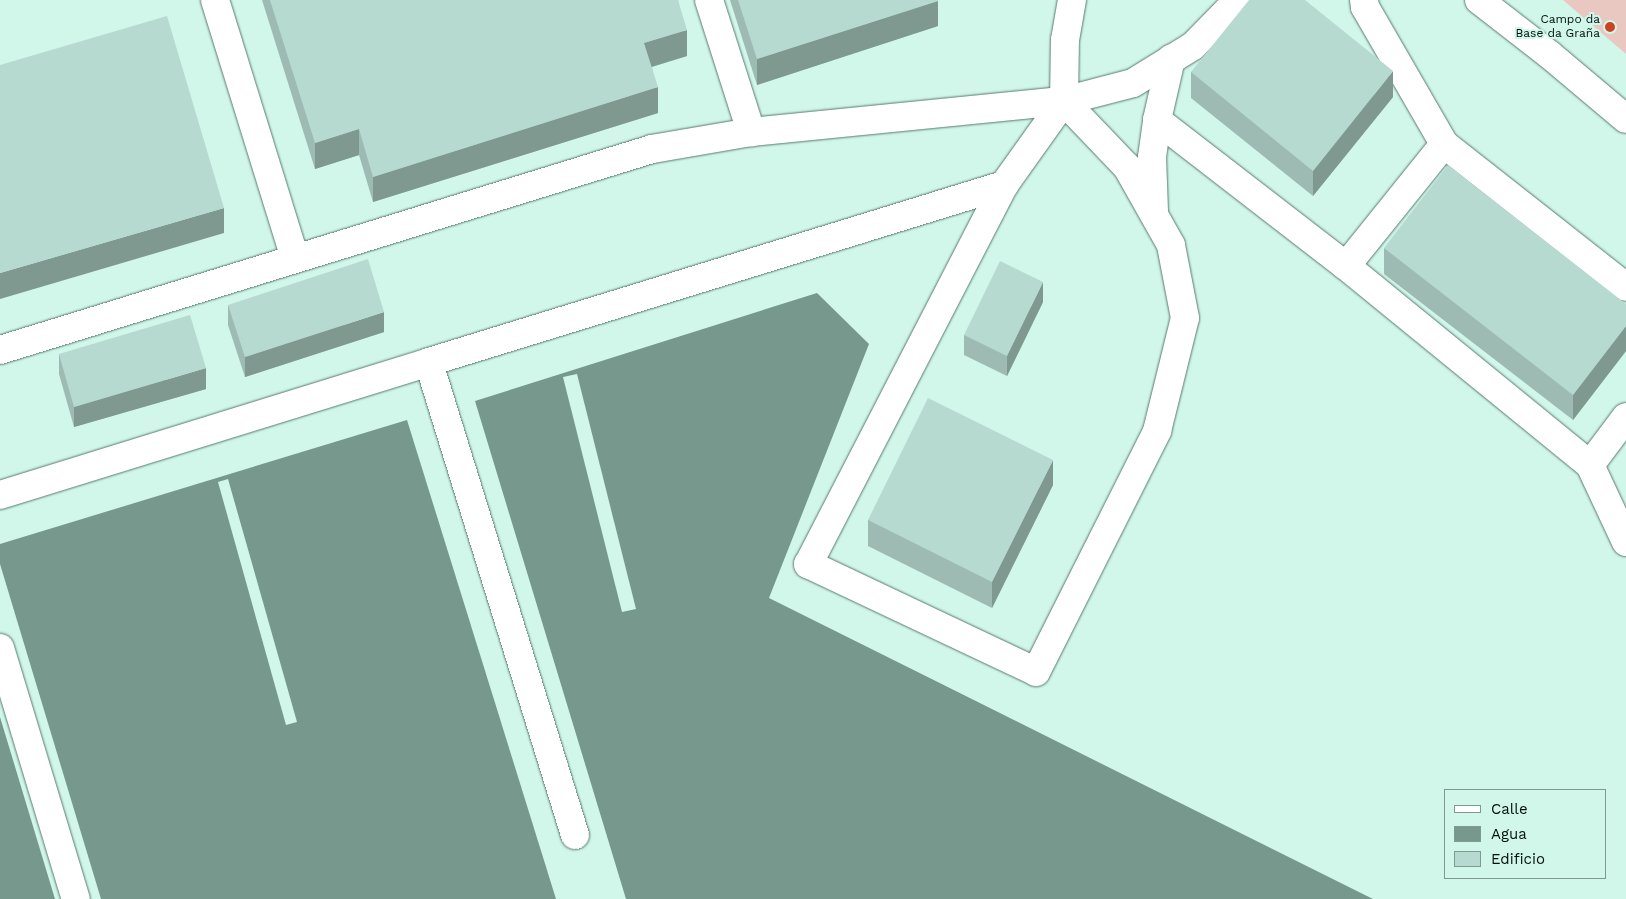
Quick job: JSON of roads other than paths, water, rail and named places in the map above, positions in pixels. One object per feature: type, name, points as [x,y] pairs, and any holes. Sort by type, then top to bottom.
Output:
[{"type":"street","points":[[215,0],[295,258]]},
{"type":"street","points":[[709,0],[751,132]]},
{"type":"street","points":[[1064,101],[1127,167],[1171,245],[1186,318],[1156,431],[1036,672],[808,564],[1004,185],[1064,101],[1065,40],[1072,0]]},
{"type":"street","points":[[0,350],[652,148],[751,132],[1064,101],[1133,83],[1193,46],[1238,0]]},
{"type":"street","points":[[1364,0],[1365,6],[1444,144],[1626,287]]},
{"type":"street","points":[[1479,0],[1550,55],[1626,119]]},
{"type":"street","points":[[1154,215],[1152,157],[1157,120],[1171,60]]},
{"type":"street","points":[[1157,120],[1346,266],[1590,465],[1626,542]]},
{"type":"street","points":[[1346,266],[1444,144]]},
{"type":"street","points":[[0,495],[1004,185]]},
{"type":"street","points":[[429,362],[575,835]]},
{"type":"street","points":[[1590,465],[1626,417]]},
{"type":"street","points":[[0,648],[76,899]]},
{"type":"water","points":[[817,293],[869,344],[769,598],[1373,899],[626,899],[475,401]]},
{"type":"water","points":[[407,420],[556,899],[101,899],[0,564],[0,544]]},
{"type":"water","points":[[0,717],[55,899],[0,899]]},
{"type":"place","name":"Campo da Base da Graña","points":[[1610,27]]}]
